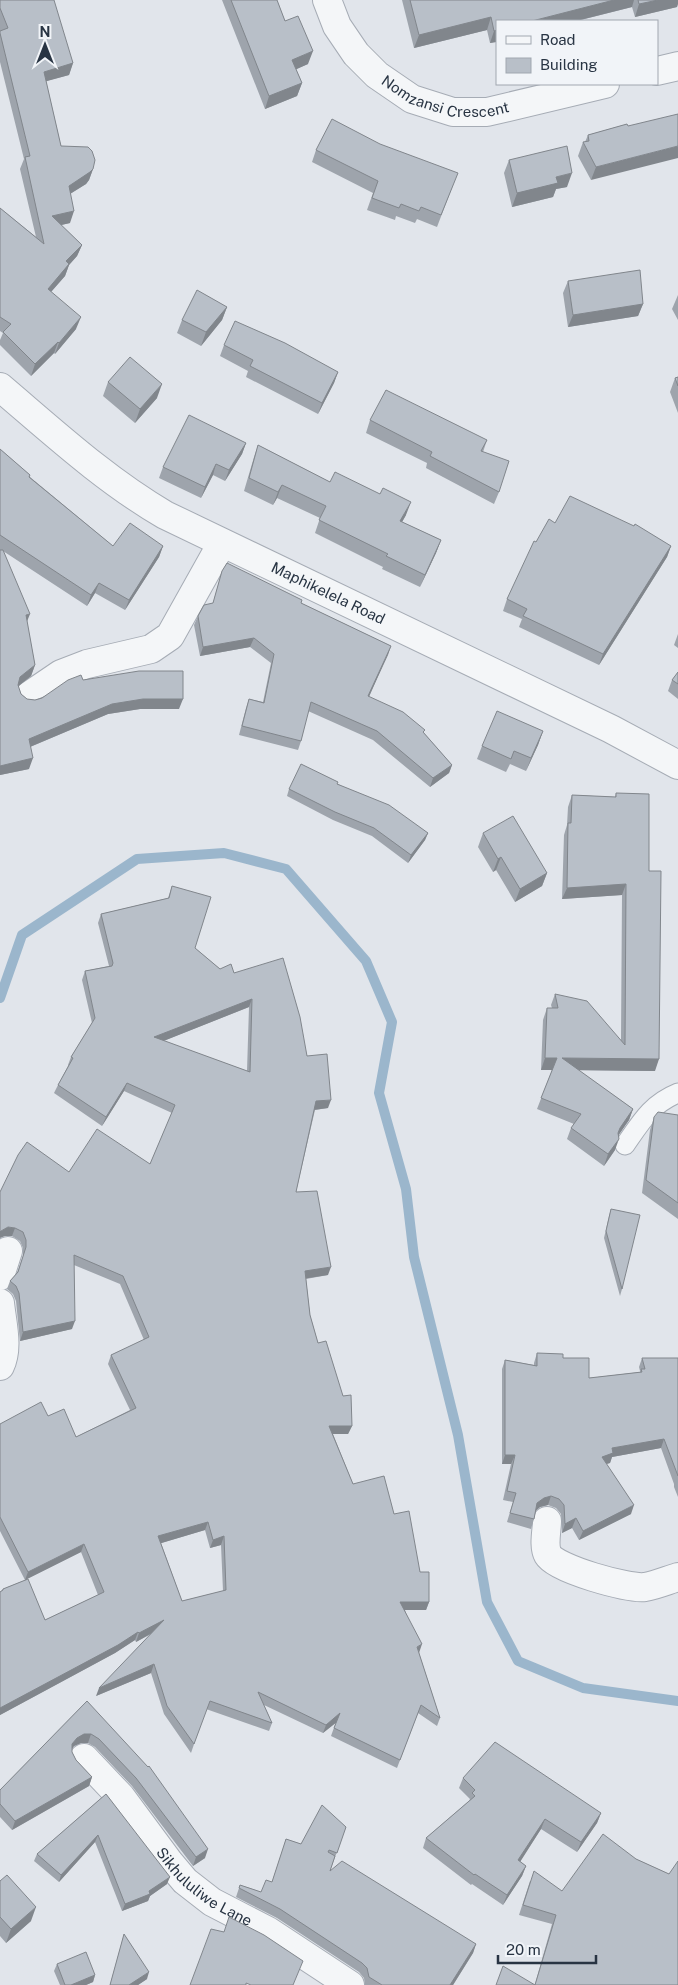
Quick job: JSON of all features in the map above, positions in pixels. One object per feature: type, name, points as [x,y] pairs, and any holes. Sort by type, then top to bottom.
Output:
[{"type":"street","name":"Nomzansi Crescent","points":[[327,0],[337,26],[356,54],[377,74],[412,99],[453,112],[487,112],[601,85]]},
{"type":"street","points":[[658,71],[678,66]]},
{"type":"street","name":"Maphikelela Road","points":[[0,387],[102,473],[134,496],[222,543],[611,729],[678,765]]},
{"type":"street","points":[[30,695],[61,674],[87,664],[151,649],[170,636],[222,543]]},
{"type":"street","points":[[0,1303],[4,1359],[0,1366]]},
{"type":"street","points":[[546,1521],[546,1550],[552,1560],[560,1564],[598,1579],[632,1587],[646,1587],[678,1577]]},
{"type":"street","name":"Sikhululiwe Lane","points":[[84,1758],[120,1797],[185,1881],[212,1902],[268,1931],[350,1985]]},
{"type":"lane","points":[[625,1145],[645,1115],[664,1099],[678,1093]]},
{"type":"building","points":[[0,0],[54,0],[73,63],[44,72],[61,146],[88,147],[92,151],[95,160],[93,169],[90,172],[69,186],[74,211],[52,216],[82,245],[66,261],[69,264],[48,289],[81,317],[59,343],[35,364],[3,332],[11,324],[0,317],[0,208],[44,244],[25,157],[30,156],[0,33],[0,31],[8,28],[0,8]]},
{"type":"building","points":[[231,0],[277,0],[285,21],[298,16],[313,51],[292,60],[302,83],[269,96]]},
{"type":"building","points":[[410,0],[614,0],[536,20],[496,20],[496,30],[494,31],[491,17],[419,35]]},
{"type":"building","points":[[638,0],[658,0],[639,4]]},
{"type":"building","points":[[678,114],[678,146],[596,167],[583,142],[589,141],[588,135],[627,124],[628,126]]},
{"type":"building","points":[[332,119],[380,144],[458,173],[441,215],[421,207],[419,211],[401,204],[399,208],[372,198],[378,181],[316,150]]},
{"type":"building","points":[[567,146],[572,173],[556,177],[558,183],[517,193],[509,160]]},
{"type":"building","points":[[640,270],[643,304],[573,315],[568,281]]},
{"type":"building","points":[[197,290],[227,307],[206,332],[182,320]]},
{"type":"building","points":[[235,321],[285,343],[338,372],[322,403],[250,366],[253,360],[224,345]]},
{"type":"building","points":[[130,357],[162,384],[140,409],[108,382]]},
{"type":"building","points":[[386,390],[487,440],[481,451],[509,461],[499,492],[430,456],[432,452],[370,420]]},
{"type":"building","points":[[189,415],[246,443],[229,470],[216,464],[205,487],[163,467]]},
{"type":"building","points":[[258,445],[330,482],[335,472],[380,494],[383,488],[411,502],[400,521],[441,540],[425,575],[386,556],[388,554],[319,520],[326,506],[282,485],[278,492],[249,478]]},
{"type":"building","points":[[0,449],[30,475],[29,477],[113,546],[130,523],[163,546],[129,600],[99,583],[91,595],[0,535]]},
{"type":"building","points":[[570,496],[634,526],[635,524],[671,546],[603,654],[523,616],[527,609],[507,599],[534,541],[536,542],[549,519],[555,523]]},
{"type":"building","points":[[0,550],[3,550],[30,614],[26,615],[35,665],[20,677],[18,685],[21,694],[27,699],[35,700],[42,698],[68,680],[81,675],[83,680],[139,671],[183,671],[183,699],[143,699],[112,704],[29,739],[33,758],[0,766]]},
{"type":"building","points":[[227,563],[302,600],[301,603],[391,646],[368,696],[403,712],[425,730],[423,732],[452,765],[433,778],[377,731],[311,702],[301,741],[242,726],[249,699],[264,703],[274,654],[254,638],[203,647],[198,616],[204,605],[213,603],[222,571]]},
{"type":"building","points":[[678,672],[678,684],[672,680]]},
{"type":"building","points":[[497,711],[543,731],[531,758],[514,751],[511,759],[482,746]]},
{"type":"building","points":[[301,764],[338,782],[337,784],[389,805],[428,833],[411,855],[374,828],[335,812],[289,789]]},
{"type":"building","points":[[616,793],[649,794],[649,871],[661,871],[659,1059],[562,1058],[633,1109],[620,1128],[618,1133],[619,1139],[608,1154],[571,1128],[581,1114],[541,1098],[557,1058],[545,1058],[547,1008],[558,1008],[555,994],[587,1001],[625,1045],[626,884],[567,888],[568,823],[571,823],[572,795],[616,797]]},
{"type":"building","points":[[513,816],[547,873],[520,889],[501,857],[498,859],[483,833]]},
{"type":"building","points":[[172,886],[211,897],[195,948],[220,969],[231,964],[234,973],[283,958],[300,1017],[307,1056],[327,1054],[331,1100],[316,1101],[296,1192],[317,1191],[331,1267],[305,1271],[310,1315],[318,1343],[326,1341],[343,1396],[351,1395],[352,1426],[329,1426],[353,1484],[384,1476],[394,1514],[409,1511],[420,1572],[429,1572],[429,1602],[400,1602],[422,1644],[417,1647],[440,1718],[421,1705],[400,1760],[334,1728],[340,1713],[326,1725],[258,1692],[272,1723],[210,1701],[194,1744],[167,1706],[154,1664],[99,1688],[164,1620],[138,1632],[118,1645],[0,1708],[0,1592],[28,1579],[45,1620],[104,1592],[84,1544],[28,1572],[0,1517],[0,1424],[41,1402],[48,1416],[64,1409],[76,1437],[136,1408],[111,1355],[149,1337],[123,1276],[74,1255],[75,1321],[23,1332],[19,1293],[16,1286],[10,1281],[18,1272],[26,1247],[26,1240],[23,1232],[15,1228],[8,1227],[0,1232],[0,1192],[18,1155],[27,1142],[69,1172],[97,1129],[150,1164],[175,1105],[127,1083],[106,1117],[58,1085],[73,1058],[71,1057],[95,1018],[85,971],[112,966],[113,963],[101,914],[169,898]],"holes":[[[252,999],[250,1072],[154,1037]],[[208,1522],[213,1540],[224,1536],[226,1590],[182,1601],[158,1536]]]},
{"type":"building","points":[[658,1112],[678,1115],[678,1203],[646,1180],[654,1117]]},
{"type":"building","points":[[611,1209],[640,1215],[622,1289],[606,1231]]},
{"type":"building","points":[[537,1353],[563,1354],[563,1358],[589,1358],[589,1378],[642,1372],[641,1369],[645,1369],[642,1358],[678,1358],[678,1476],[664,1439],[612,1448],[613,1453],[602,1457],[634,1505],[583,1531],[576,1518],[565,1524],[564,1505],[559,1499],[551,1496],[537,1503],[534,1519],[510,1513],[516,1493],[507,1491],[515,1455],[505,1455],[505,1360],[537,1366]]},
{"type":"building","points":[[87,1701],[149,1766],[208,1849],[196,1857],[136,1778],[99,1739],[91,1734],[84,1734],[77,1738],[72,1744],[72,1752],[76,1760],[92,1777],[15,1821],[0,1804],[0,1790]]},
{"type":"building","points":[[495,1742],[601,1813],[581,1842],[545,1819],[518,1860],[526,1866],[507,1895],[474,1875],[426,1838],[475,1796],[472,1793],[475,1790],[463,1778]]},
{"type":"building","points":[[106,1794],[170,1877],[149,1891],[150,1894],[125,1904],[98,1835],[61,1875],[37,1854]]},
{"type":"building","points":[[322,1805],[346,1827],[337,1853],[329,1850],[328,1852],[335,1856],[330,1871],[342,1861],[476,1944],[450,1985],[382,1985],[369,1977],[367,1968],[362,1963],[280,1909],[239,1888],[240,1885],[261,1892],[266,1880],[272,1882],[286,1839],[301,1844]]},
{"type":"building","points":[[603,1834],[636,1859],[669,1874],[678,1861],[678,1985],[535,1985],[556,1915],[523,1905],[534,1871],[562,1891]]},
{"type":"building","points":[[7,1875],[36,1907],[11,1929],[0,1917],[0,1881]]},
{"type":"building","points":[[229,1917],[264,1935],[303,1961],[293,1985],[251,1985],[246,1983],[246,1985],[190,1985],[211,1929],[224,1932]]},
{"type":"building","points":[[124,1934],[149,1972],[129,1985],[110,1985]]},
{"type":"building","points":[[86,1952],[95,1975],[71,1985],[65,1985],[57,1964]]},
{"type":"building","points":[[503,1966],[535,1985],[496,1985]]},
{"type":"waterway","points":[[0,998],[22,935],[137,859],[224,853],[286,869],[366,961],[392,1022],[379,1093],[406,1189],[414,1257],[458,1435],[487,1602],[518,1661],[583,1688],[678,1701]]}]
